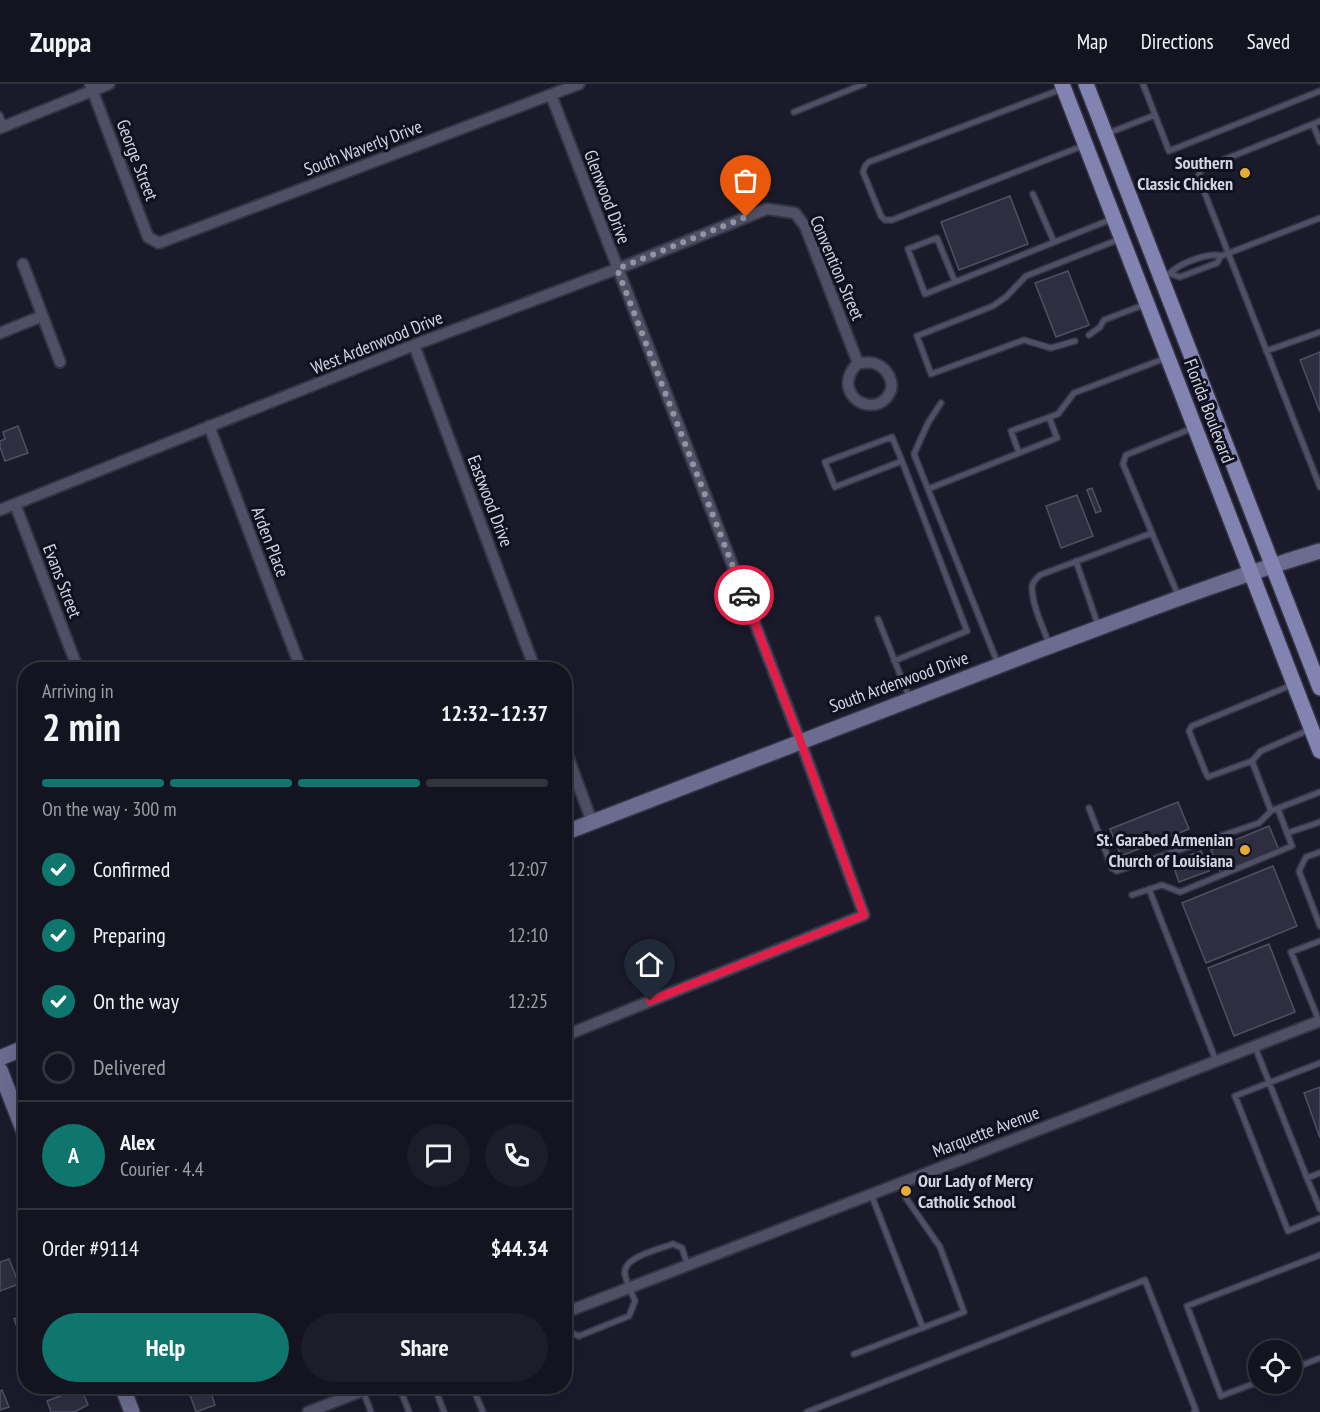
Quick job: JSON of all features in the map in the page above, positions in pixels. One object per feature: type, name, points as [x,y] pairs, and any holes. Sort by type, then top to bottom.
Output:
[{"type":"main road","name":"Florida Boulevard","points":[[1086,84],[1166,276],[1168,296],[1320,688]]},
{"type":"main road","name":"Florida Boulevard","points":[[1063,86],[1320,751]]},
{"type":"main road","points":[[1146,304],[1168,296]]},
{"type":"street","points":[[2,127],[91,87],[109,84]]},
{"type":"street","name":"South Waverly Drive","points":[[159,243],[579,84]]},
{"type":"street","name":"George Street","points":[[91,87],[148,237],[159,243]]},
{"type":"street","name":"Glenwood Drive","points":[[551,95],[800,740],[864,915],[572,1032]]},
{"type":"street","name":"West Ardenwood Drive","points":[[0,510],[414,345],[617,269],[767,209]]},
{"type":"street","name":"Convention Street","points":[[767,209],[795,213],[805,226],[858,363]]},
{"type":"street","points":[[23,264],[60,362]]},
{"type":"street","points":[[0,333],[42,316]]},
{"type":"street","name":"Eastwood Drive","points":[[414,345],[532,662]]},
{"type":"street","points":[[858,363],[874,363],[886,370],[892,384],[885,399],[867,405],[856,400],[849,389],[849,382],[853,368],[858,363]]},
{"type":"street","name":"Arden Place","points":[[209,426],[298,662]]},
{"type":"street","name":"Evans Street","points":[[15,504],[75,662]]},
{"type":"street","name":"South Ardenwood Drive","points":[[572,831],[800,740],[999,665],[1179,598],[1272,565],[1320,551]]},
{"type":"street","points":[[572,768],[592,822]]},
{"type":"street","name":"Marquette Avenue","points":[[572,1310],[1319,1021]]},
{"type":"street","points":[[0,1058],[18,1050]]},
{"type":"street","points":[[0,1070],[18,1116]]},
{"type":"street","points":[[125,1394],[132,1412]]},
{"type":"street","points":[[308,1412],[323,1409],[355,1394]]},
{"type":"lane","points":[[794,112],[864,84]]},
{"type":"lane","points":[[1143,84],[1168,151],[1320,91]]},
{"type":"lane","points":[[1063,86],[869,162],[863,172],[881,216],[885,220],[892,220],[1085,145]]},
{"type":"lane","points":[[0,115],[2,127]]},
{"type":"lane","points":[[1105,134],[1155,115]]},
{"type":"lane","points":[[1320,121],[1203,168],[1199,171],[1198,176],[1224,255],[1266,351],[1320,487]]},
{"type":"lane","points":[[1313,124],[1320,142]]},
{"type":"lane","points":[[1033,194],[1054,242]]},
{"type":"lane","points":[[954,282],[937,238],[908,249],[926,294],[1113,218]]},
{"type":"lane","points":[[1166,276],[1180,277],[1217,263],[1224,255],[1320,218]]},
{"type":"lane","points":[[1075,341],[1051,348],[1024,340],[931,374],[916,336],[993,306],[1006,297],[1026,276],[1122,239]]},
{"type":"lane","points":[[1166,276],[1177,267],[1214,253],[1224,255]]},
{"type":"lane","points":[[1089,335],[1100,327],[1104,320],[1146,304]]},
{"type":"lane","points":[[1266,351],[1320,332]]},
{"type":"lane","points":[[1019,453],[1011,431],[1058,414],[1074,393],[1167,358]]},
{"type":"lane","points":[[941,402],[928,423],[914,454],[999,665]]},
{"type":"lane","points":[[928,489],[1057,438],[1049,417]]},
{"type":"lane","points":[[1179,598],[1123,464],[1124,458],[1132,452],[1194,428]]},
{"type":"lane","points":[[894,661],[967,631],[902,461],[892,436],[825,462],[835,487],[902,461]]},
{"type":"lane","points":[[1050,646],[1037,610],[1032,586],[1034,581],[1040,575],[1152,533]]},
{"type":"lane","points":[[1076,561],[1099,628]]},
{"type":"lane","points":[[878,619],[909,699]]},
{"type":"lane","points":[[1294,684],[1192,726],[1189,731],[1208,777],[1252,761],[1260,751],[1312,729]]},
{"type":"lane","points":[[1132,895],[1162,885],[1180,892],[1292,846],[1252,761]]},
{"type":"lane","points":[[1089,808],[1112,868],[1117,871],[1259,823],[1274,810],[1320,792]]},
{"type":"lane","points":[[1287,834],[1320,822]]},
{"type":"lane","points":[[1320,852],[1306,856],[1299,871],[1317,912],[1320,926]]},
{"type":"lane","points":[[1149,889],[1216,1060]]},
{"type":"lane","points":[[1319,1021],[1291,952],[1320,941]]},
{"type":"lane","points":[[1255,1045],[1320,1209]]},
{"type":"lane","points":[[1320,1063],[1235,1096],[1288,1231],[1320,1218]]},
{"type":"lane","points":[[1307,1178],[1320,1173]]},
{"type":"lane","points":[[854,1354],[964,1312],[940,1247],[906,1198],[900,1183]]},
{"type":"lane","points":[[871,1194],[923,1328]]},
{"type":"lane","points":[[572,1333],[579,1335],[628,1316],[635,1300],[624,1274],[631,1260],[673,1244],[682,1248],[688,1266]]},
{"type":"lane","points":[[1248,1386],[1221,1396],[1187,1306],[1320,1255]]},
{"type":"lane","points":[[807,1412],[1145,1280],[1196,1411],[1194,1412]]},
{"type":"lane","points":[[1302,1365],[1320,1358]]},
{"type":"lane","points":[[364,1394],[371,1412]]},
{"type":"lane","points":[[402,1394],[409,1412]]},
{"type":"lane","points":[[437,1394],[444,1412]]},
{"type":"lane","points":[[475,1394],[483,1412]]},
{"type":"building","points":[[1010,196],[1028,244],[959,270],[941,222]]},
{"type":"building","points":[[1068,271],[1089,325],[1056,337],[1035,283]]},
{"type":"building","points":[[1320,352],[1320,412],[1300,360]]},
{"type":"building","points":[[18,426],[28,453],[5,461],[0,447],[0,441],[5,439],[3,432]]},
{"type":"building","points":[[1092,488],[1101,511],[1096,513],[1087,490]]},
{"type":"building","points":[[1077,495],[1093,536],[1061,548],[1046,506]]},
{"type":"building","points":[[1178,802],[1189,829],[1121,856],[1110,829]]},
{"type":"building","name":"St. Garabed Armenian Church of Louisiana","points":[[1269,826],[1279,850],[1221,874],[1211,850]]},
{"type":"building","points":[[1201,851],[1209,871],[1179,882],[1172,862]]},
{"type":"building","points":[[1273,866],[1297,926],[1206,963],[1182,903]]},
{"type":"building","points":[[1269,944],[1295,1012],[1234,1036],[1208,968]]},
{"type":"building","points":[[1320,1087],[1320,1138],[1304,1093]]},
{"type":"building","points":[[9,1259],[18,1284],[0,1291],[0,1262]]},
{"type":"building","points":[[18,1317],[18,1330],[14,1319]]},
{"type":"building","points":[[2,1390],[9,1407],[0,1410],[0,1391]]},
{"type":"building","points":[[65,1394],[83,1394],[88,1405],[74,1412],[51,1412],[47,1401]]},
{"type":"building","points":[[190,1394],[211,1394],[215,1405],[196,1412]]},
{"type":"way so far","points":[[744,595],[617,269],[746,217]]},
{"type":"place","name":"Southern Classic Chicken","points":[[1245,173]]},
{"type":"place","name":"St. Garabed Armenian Church of Louisiana","points":[[1245,850]]},
{"type":"place","name":"Our Lady of Mercy Catholic School","points":[[906,1191]]},
{"type":"route","points":[[650,1001],[864,915],[744,595]]}]
